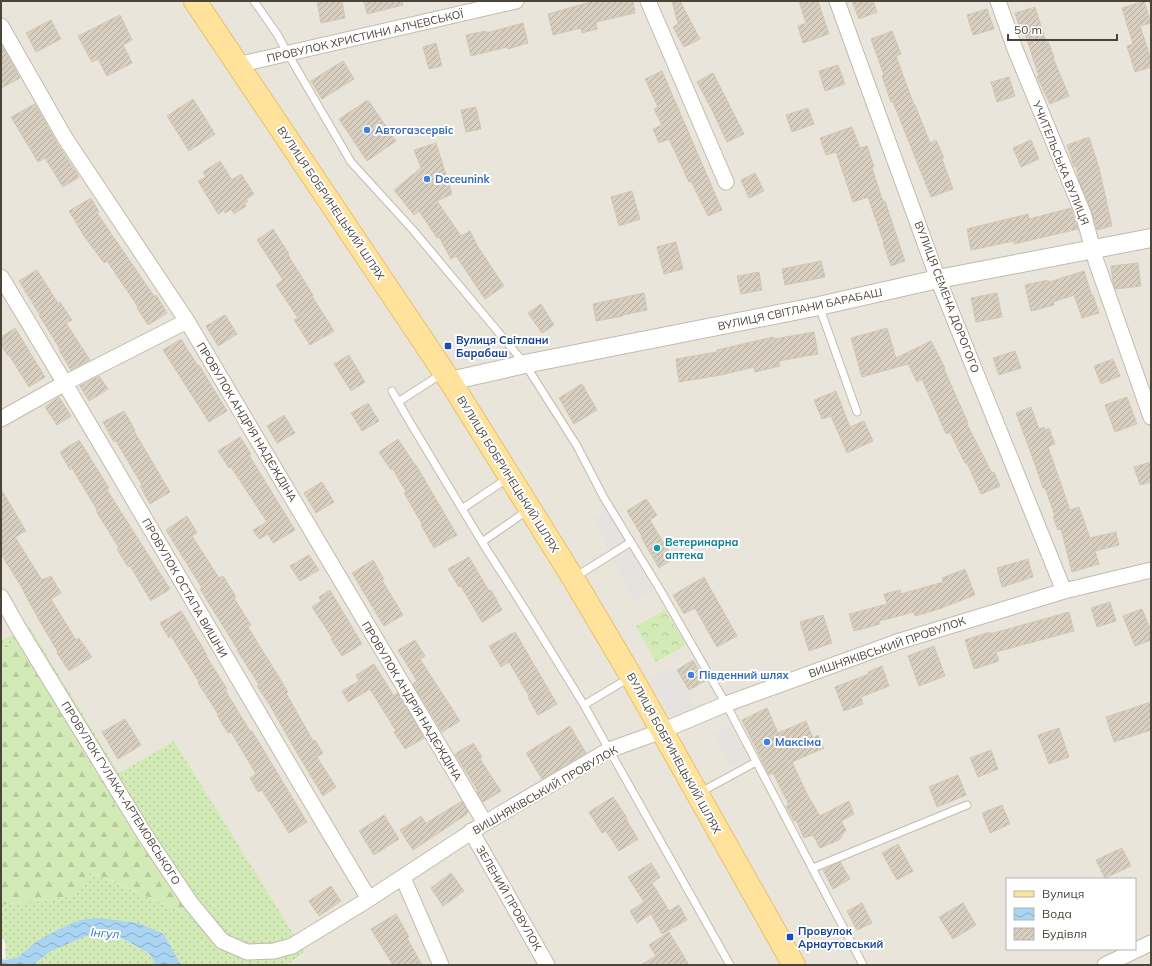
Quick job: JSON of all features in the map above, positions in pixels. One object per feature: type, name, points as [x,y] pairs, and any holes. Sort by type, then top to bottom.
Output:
[{"type":"main road","name":"ВУЛИЦЯ БОБРИНЕЦЬКИЙ ШЛЯХ","points":[[195,1],[447,376],[510,476],[631,676],[794,965]]},
{"type":"street","name":"ПРОВУЛОК ХРИСТИНИ АЛЧЕВСЬКОЇ","points":[[237,65],[516,1]]},
{"type":"street","points":[[648,1],[726,182]]},
{"type":"street","name":"ВУЛИЦЯ СЕМЕНА ДОРОГОГО","points":[[837,1],[938,279],[1064,591]]},
{"type":"street","name":"УЧИТЕЛЬСЬКА ВУЛИЦЯ","points":[[998,1],[1015,49],[1083,213],[1093,250],[1151,417]]},
{"type":"street","name":"ПРОВУЛОК АНДРІЯ НАДЄЖДІНА","points":[[1,26],[65,138],[186,321],[485,823]]},
{"type":"street","name":"ВУЛИЦЯ СВІТЛАНИ БАРАБАШ","points":[[447,376],[525,364],[819,306],[938,279],[1151,238]]},
{"type":"street","name":"ПРОВУЛОК ОСТАПА ВИШНИ","points":[[1,277],[369,900]]},
{"type":"street","points":[[1,420],[65,383],[186,321]]},
{"type":"street","name":"ВИШНЯКІВСЬКИЙ ПРОВУЛОК","points":[[292,946],[369,900],[471,831],[610,750],[662,731],[726,704],[897,642],[1064,591],[1151,570]]},
{"type":"street","name":"ПРОВУЛОК ГУЛАКА-АРТЕМОВСЬКОГО","points":[[1,598],[145,836],[190,902],[222,941],[247,952],[274,951],[292,946]]},
{"type":"street","name":"ЗЕЛЕНИЙ ПРОВУЛОК","points":[[471,831],[547,965]]},
{"type":"street","points":[[403,878],[441,965]]},
{"type":"street","points":[[1105,965],[1151,943]]},
{"type":"lane","points":[[254,1],[277,34],[350,162],[413,230],[525,364],[577,446],[604,498],[663,595],[726,704],[863,965]]},
{"type":"lane","points":[[819,306],[857,412]]},
{"type":"lane","points":[[398,402],[447,376]]},
{"type":"lane","points":[[392,391],[482,542],[584,704],[730,965]]},
{"type":"lane","points":[[462,509],[510,476]]},
{"type":"lane","points":[[482,542],[530,509]]},
{"type":"lane","points":[[573,578],[631,542]]},
{"type":"lane","points":[[584,704],[631,676]]},
{"type":"lane","points":[[697,794],[756,762]]},
{"type":"lane","points":[[813,868],[967,806]]},
{"type":"shaded area","points":[[1,1],[1151,1],[1151,965],[286,965],[305,954],[174,741],[119,773],[29,626],[1,641]]},
{"type":"shaded area","points":[[607,509],[653,591],[634,602],[593,518]]},
{"type":"shaded area","points":[[673,666],[697,709],[673,722],[649,679]]},
{"type":"shaded area","points":[[729,724],[748,758],[732,767],[713,733]]},
{"type":"green space","points":[[665,610],[686,645],[656,662],[636,626]]},
{"type":"green space","points":[[29,626],[119,773],[174,741],[305,953],[286,965],[181,965],[164,934],[80,920],[37,941],[18,957],[6,960],[5,941],[1,937],[1,905],[75,896],[90,872],[191,916],[111,800],[18,641],[1,648],[1,641]]},
{"type":"green space","points":[[18,641],[111,800],[191,916],[91,872],[75,896],[1,905],[1,648]]},
{"type":"green space","points":[[89,935],[120,938],[149,953],[156,965],[33,965],[51,951]]},
{"type":"water","name":"Інгул","points":[[99,918],[138,923],[164,934],[181,965],[156,965],[149,953],[121,938],[89,935],[51,951],[33,965],[1,965],[1,959],[6,960],[18,957],[37,941],[61,928],[80,920]]},
{"type":"building","points":[[317,1],[342,1],[345,18],[321,23]]},
{"type":"building","points":[[364,1],[402,1],[403,5],[367,14]]},
{"type":"building","points":[[594,1],[633,1],[635,13],[596,22],[597,29],[582,33],[581,28],[553,35],[548,14]]},
{"type":"building","points":[[672,1],[680,1],[700,39],[684,47],[673,27],[678,24]]},
{"type":"building","points":[[799,1],[818,1],[829,34],[803,43],[798,26],[806,23]]},
{"type":"building","points":[[852,1],[873,1],[877,12],[859,19]]},
{"type":"building","points":[[1144,1],[1151,23],[1140,26],[1151,59],[1151,67],[1135,72],[1127,46],[1133,44],[1122,8]]},
{"type":"building","points":[[1035,7],[1045,39],[1047,39],[1054,57],[1053,58],[1069,96],[1050,104],[1037,77],[1039,76],[1024,31],[1021,32],[1015,13]]},
{"type":"building","points":[[987,9],[994,29],[973,35],[967,15]]},
{"type":"building","points":[[120,15],[132,40],[123,45],[132,63],[107,76],[98,59],[92,62],[78,36]]},
{"type":"building","points":[[51,20],[61,39],[36,52],[26,33]]},
{"type":"building","points":[[523,23],[528,43],[508,49],[507,47],[471,56],[466,35],[486,31],[486,33]]},
{"type":"building","points":[[892,31],[901,54],[896,56],[914,105],[930,143],[936,140],[944,158],[942,159],[953,189],[931,197],[893,102],[891,102],[882,76],[884,75],[871,39]]},
{"type":"building","points":[[436,43],[442,66],[429,69],[423,47]]},
{"type":"building","points":[[1,44],[20,78],[1,88]]},
{"type":"building","points":[[343,61],[354,79],[322,99],[311,81]]},
{"type":"building","points":[[838,65],[845,84],[825,91],[819,71]]},
{"type":"building","points":[[662,71],[722,210],[708,216],[691,181],[689,182],[669,139],[659,143],[653,129],[662,125],[654,109],[658,107],[645,79]]},
{"type":"building","points":[[713,73],[744,134],[727,142],[697,82]]},
{"type":"building","points":[[1009,77],[1015,96],[997,102],[991,82]]},
{"type":"building","points":[[193,99],[215,134],[189,151],[167,116]]},
{"type":"building","name":"Автогазсервіс","points":[[368,100],[396,141],[367,161],[339,119]]},
{"type":"building","points":[[35,104],[57,143],[79,177],[63,187],[45,158],[38,162],[11,117]]},
{"type":"building","points":[[476,107],[481,129],[466,132],[461,110]]},
{"type":"building","points":[[808,108],[814,124],[792,132],[786,115]]},
{"type":"building","points":[[852,127],[860,148],[867,146],[874,167],[872,168],[883,202],[885,201],[905,261],[891,266],[868,197],[853,202],[836,152],[826,155],[820,138]]},
{"type":"building","points":[[1089,137],[1099,168],[1112,226],[1097,230],[1091,210],[1079,181],[1076,166],[1074,167],[1067,145]]},
{"type":"building","points":[[1031,140],[1039,159],[1021,167],[1013,148]]},
{"type":"building","points":[[436,143],[452,194],[437,201],[461,236],[470,231],[478,247],[504,286],[485,299],[456,256],[451,259],[439,237],[437,238],[419,211],[414,215],[394,190],[421,168],[414,150]]},
{"type":"building","points":[[220,161],[232,180],[241,174],[254,194],[246,199],[248,201],[245,203],[246,206],[234,214],[231,209],[225,213],[224,210],[218,214],[198,181],[206,177],[203,172]]},
{"type":"building","points":[[755,173],[764,191],[749,198],[741,180]]},
{"type":"building","points":[[632,191],[640,219],[619,226],[611,197]]},
{"type":"building","points":[[91,198],[99,212],[97,213],[154,296],[156,295],[167,313],[148,325],[137,308],[138,307],[107,261],[104,263],[84,236],[69,211]]},
{"type":"building","points":[[1071,208],[1078,229],[1014,244],[1014,241],[971,250],[967,229],[1028,214],[1029,219]]},
{"type":"building","points":[[273,229],[334,331],[310,345],[294,320],[298,318],[276,285],[283,280],[257,240]]},
{"type":"building","points":[[676,242],[683,269],[664,274],[657,247]]},
{"type":"building","points":[[821,261],[825,277],[785,285],[782,269]]},
{"type":"building","points":[[1138,263],[1141,286],[1115,289],[1111,266]]},
{"type":"building","points":[[37,270],[58,303],[60,302],[72,320],[66,323],[90,360],[71,370],[19,281]]},
{"type":"building","points":[[1084,271],[1099,313],[1082,318],[1074,295],[1053,302],[1054,305],[1031,311],[1025,285],[1048,280],[1049,282]]},
{"type":"building","points":[[759,272],[762,290],[741,294],[737,276]]},
{"type":"building","points":[[644,293],[647,310],[596,321],[593,304]]},
{"type":"building","points":[[997,293],[1002,317],[976,322],[971,298]]},
{"type":"building","points":[[541,304],[554,325],[542,333],[528,313]]},
{"type":"building","points":[[225,315],[237,334],[218,346],[206,326]]},
{"type":"building","points":[[15,328],[45,377],[29,387],[1,345],[1,337]]},
{"type":"building","points":[[887,328],[896,358],[931,341],[945,368],[944,369],[968,423],[967,424],[992,473],[994,472],[1000,486],[981,494],[967,463],[965,463],[950,432],[946,434],[922,379],[917,382],[908,364],[862,377],[851,338]]},
{"type":"building","points":[[814,332],[818,354],[779,361],[780,366],[755,372],[754,367],[721,375],[679,382],[676,359],[717,352],[717,350],[773,337],[774,339]]},
{"type":"building","points":[[181,339],[227,411],[209,422],[163,350]]},
{"type":"building","points":[[1015,351],[1021,368],[999,375],[993,358]]},
{"type":"building","points":[[349,355],[365,382],[351,391],[334,364]]},
{"type":"building","points":[[1113,359],[1120,376],[1101,384],[1094,366]]},
{"type":"building","points":[[99,376],[108,389],[89,401],[80,386]]},
{"type":"building","points":[[582,384],[597,410],[574,424],[559,398]]},
{"type":"building","points":[[836,391],[850,427],[864,421],[873,441],[847,453],[831,416],[822,419],[814,400]]},
{"type":"building","points":[[59,397],[71,416],[57,425],[45,407]]},
{"type":"building","points":[[1127,397],[1137,424],[1115,432],[1105,405]]},
{"type":"building","points":[[368,403],[379,421],[362,431],[351,413]]},
{"type":"building","points":[[1031,407],[1039,429],[1044,427],[1045,430],[1049,428],[1055,444],[1048,447],[1070,510],[1079,507],[1090,538],[1116,532],[1119,545],[1095,551],[1099,564],[1072,572],[1061,529],[1058,530],[1053,517],[1055,516],[1045,488],[1043,488],[1016,413]]},
{"type":"building","points":[[124,411],[170,492],[150,504],[140,486],[142,485],[103,422]]},
{"type":"building","points":[[284,415],[295,433],[277,443],[267,426]]},
{"type":"building","points":[[240,437],[251,454],[249,455],[295,530],[273,543],[268,534],[259,539],[253,530],[267,522],[231,467],[229,468],[218,451]]},
{"type":"building","points":[[398,439],[416,465],[457,535],[434,548],[404,493],[406,492],[393,469],[391,470],[379,452]]},
{"type":"building","points":[[79,440],[109,488],[107,490],[170,589],[151,601],[130,566],[128,567],[117,549],[119,548],[96,511],[97,510],[72,468],[70,470],[60,452]]},
{"type":"building","points":[[1151,462],[1151,482],[1140,485],[1134,467]]},
{"type":"building","points":[[322,482],[334,502],[316,513],[304,493]]},
{"type":"building","points":[[1,489],[26,531],[15,537],[42,580],[51,576],[61,593],[51,599],[76,640],[79,638],[92,657],[69,671],[57,653],[58,652],[24,591],[1,554]]},
{"type":"building","points":[[646,499],[657,515],[650,520],[673,559],[659,568],[627,511]]},
{"type":"building","points":[[187,516],[197,533],[192,536],[219,578],[223,576],[236,597],[234,598],[251,625],[248,627],[288,692],[286,693],[313,741],[315,740],[323,753],[317,757],[336,787],[323,796],[257,686],[259,685],[200,589],[202,588],[166,530]]},
{"type":"building","points":[[309,555],[319,570],[300,581],[290,566]]},
{"type":"building","points":[[469,557],[489,591],[491,590],[502,610],[482,622],[461,586],[459,587],[448,569]]},
{"type":"building","points":[[1028,559],[1033,577],[1002,587],[997,568]]},
{"type":"building","points":[[373,560],[384,579],[382,580],[403,615],[384,626],[352,573]]},
{"type":"building","points":[[965,569],[975,595],[939,609],[915,616],[914,612],[879,621],[880,624],[854,631],[849,614],[887,604],[884,594],[900,590],[901,594],[943,582],[942,578]]},
{"type":"building","points":[[704,577],[737,636],[717,647],[695,608],[684,614],[673,595]]},
{"type":"building","points":[[330,590],[362,644],[342,656],[331,639],[333,639],[312,607],[321,601],[319,597]]},
{"type":"building","points":[[1110,602],[1116,621],[1097,627],[1091,608]]},
{"type":"building","points":[[1142,609],[1151,631],[1151,640],[1135,646],[1123,616]]},
{"type":"building","points":[[181,611],[207,655],[206,656],[227,689],[225,690],[250,731],[252,731],[307,822],[289,833],[262,790],[258,792],[250,778],[256,774],[231,732],[228,733],[171,636],[169,638],[160,623]]},
{"type":"building","points":[[1069,612],[1074,631],[996,652],[999,661],[974,669],[965,640],[990,632],[990,634]]},
{"type":"building","points":[[823,615],[832,643],[809,651],[800,622]]},
{"type":"building","points":[[515,632],[557,704],[538,715],[528,697],[529,696],[509,662],[501,667],[489,646]]},
{"type":"building","points":[[415,640],[425,656],[420,659],[460,721],[442,732],[413,684],[417,681],[398,650]]},
{"type":"building","points":[[934,646],[945,676],[919,686],[908,656]]},
{"type":"building","name":"Південний шлях","points":[[693,660],[705,681],[689,690],[677,670]]},
{"type":"building","points":[[374,664],[394,696],[398,693],[424,738],[405,749],[394,732],[396,731],[370,689],[348,702],[342,691],[359,681],[356,675]]},
{"type":"building","points":[[882,666],[889,686],[861,697],[863,704],[844,711],[835,687],[869,674],[868,672]]},
{"type":"building","points":[[1151,702],[1151,730],[1114,742],[1106,717]]},
{"type":"building","points":[[767,708],[778,733],[806,721],[813,738],[818,735],[824,748],[792,762],[807,794],[820,816],[849,801],[854,814],[841,821],[846,830],[839,840],[820,848],[813,835],[804,838],[796,820],[794,821],[786,806],[789,805],[773,773],[769,775],[742,720]]},
{"type":"building","points":[[125,719],[141,745],[118,759],[102,732]]},
{"type":"building","points":[[570,726],[586,753],[542,779],[526,753]]},
{"type":"building","points":[[1059,728],[1069,757],[1049,764],[1038,735]]},
{"type":"building","points":[[473,743],[482,757],[480,759],[501,791],[483,802],[477,792],[478,791],[455,754]]},
{"type":"building","points":[[991,750],[998,769],[978,777],[970,758]]},
{"type":"building","points":[[958,775],[966,795],[937,807],[929,787]]},
{"type":"building","points":[[613,797],[627,818],[626,819],[638,839],[619,851],[606,831],[602,833],[589,812]]},
{"type":"building","points":[[462,801],[468,812],[467,814],[413,850],[400,830],[421,816],[426,823]]},
{"type":"building","points":[[1002,805],[1010,824],[990,833],[982,813]]},
{"type":"building","points":[[384,815],[399,839],[374,855],[359,831]]},
{"type":"building","points":[[898,844],[913,871],[897,880],[882,853]]},
{"type":"building","points":[[1122,848],[1131,866],[1105,878],[1096,860]]},
{"type":"building","points":[[840,862],[850,879],[833,889],[823,870]]},
{"type":"building","points":[[651,863],[660,877],[652,883],[669,911],[679,905],[687,920],[662,934],[651,914],[637,923],[630,911],[644,902],[628,877]]},
{"type":"building","points":[[451,873],[464,891],[443,906],[431,888]]},
{"type":"building","points":[[331,886],[341,901],[319,916],[309,901]]},
{"type":"building","points":[[862,903],[872,923],[857,930],[847,911]]},
{"type":"building","points":[[963,903],[976,925],[953,939],[939,917]]},
{"type":"building","points":[[396,914],[422,965],[393,965],[371,929]]},
{"type":"building","points":[[669,932],[689,965],[641,965],[656,956],[649,945]]},
{"type":"place","name":"Автогазсервіс","points":[[367,130]]},
{"type":"place","name":"Deceunink","points":[[427,179]]},
{"type":"place","name":"Вулиця Світлани Барабаш","points":[[448,346]]},
{"type":"place","name":"Ветеринарна аптека","points":[[657,548]]},
{"type":"place","name":"Південний шлях","points":[[691,675]]},
{"type":"place","name":"Максіма","points":[[767,742]]},
{"type":"place","name":"Провулок Арнаутовський","points":[[790,937]]}]
